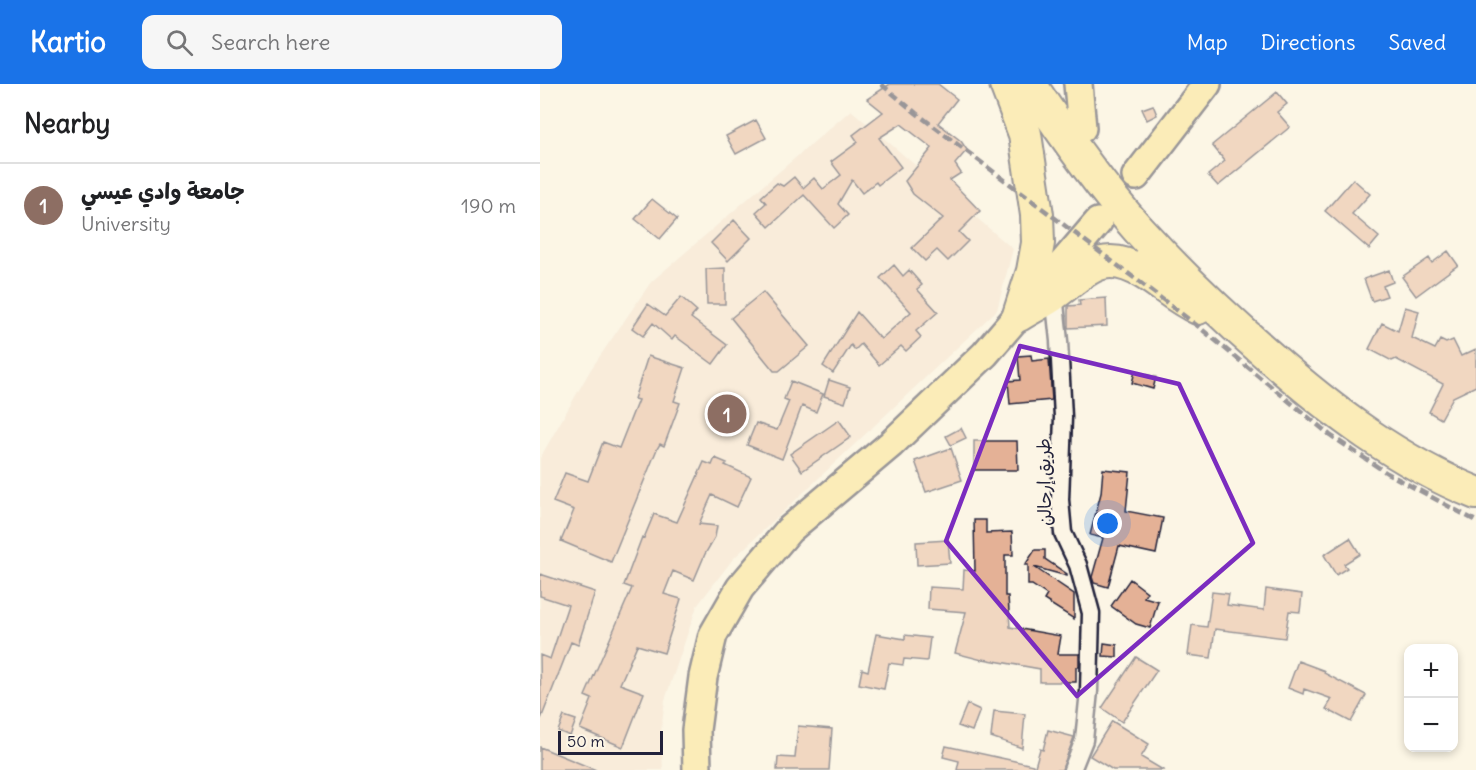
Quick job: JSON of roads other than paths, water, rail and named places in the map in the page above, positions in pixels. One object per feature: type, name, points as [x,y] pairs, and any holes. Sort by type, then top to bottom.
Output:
[{"type":"highway","points":[[1006,84],[1025,134],[1037,215],[1038,243],[1033,271],[1018,315]]},
{"type":"highway","points":[[1030,84],[1068,142],[1138,229],[1234,326],[1318,399],[1394,452],[1476,493]]},
{"type":"highway","points":[[1054,84],[1113,171],[1149,213],[1257,319],[1335,386],[1406,437],[1459,465],[1476,471]]},
{"type":"highway","points":[[1018,315],[1054,294],[1089,267],[1101,262],[1123,262],[1144,273],[1191,305],[1234,326]]},
{"type":"main road","points":[[1078,84],[1082,128]]},
{"type":"main road","points":[[1136,176],[1207,84]]},
{"type":"main road","points":[[697,770],[696,730],[703,677],[713,635],[740,588],[789,530],[891,444],[985,354],[1098,222]]},
{"type":"street","name":"طريق إرحالن","points":[[1054,294],[1063,417],[1060,500],[1063,533],[1078,565],[1091,613],[1089,691],[1084,740],[1072,770]]},
{"type":"railway","points":[[881,84],[1199,327],[1330,435],[1387,473],[1476,521]]},
{"type":"place","name":"جامعة وادي عيسي","points":[[727,414]]}]
